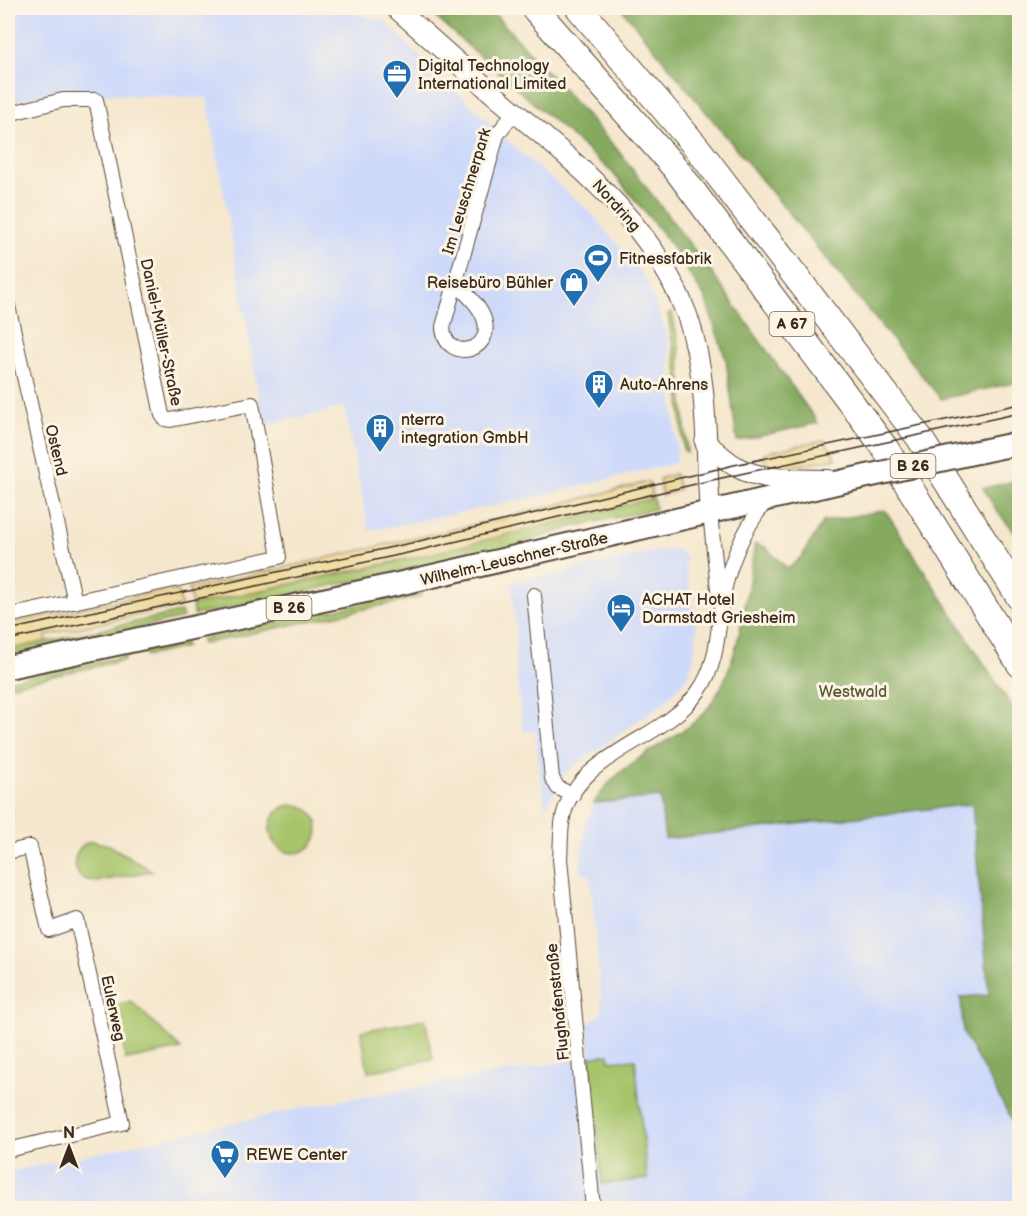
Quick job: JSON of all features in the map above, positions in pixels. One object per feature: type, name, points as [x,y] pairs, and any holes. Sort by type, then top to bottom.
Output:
[{"type":"highway","name":"A 67","points":[[534,8],[676,169],[885,448],[1020,664]]},
{"type":"highway","name":"A 67","points":[[579,8],[698,149],[919,436],[1020,598]]},
{"type":"main road","name":"Nordring","points":[[396,8],[609,195],[640,229],[662,262],[687,315],[693,336],[702,392],[710,513]]},
{"type":"main road","points":[[705,442],[747,472],[783,479],[849,480]]},
{"type":"main road","name":"Wilhelm-Leuschner-Straße","points":[[8,668],[398,584],[1020,443]]},
{"type":"street","name":"Daniel-Müller-Straße","points":[[8,114],[63,100],[96,100],[162,415],[165,419],[170,420],[252,404],[279,557],[75,602]]},
{"type":"street","name":"Im Leuschnerpark","points":[[456,283],[480,310],[486,323],[485,335],[480,345],[471,349],[453,347],[443,336],[443,327],[497,135],[514,112]]},
{"type":"street","name":"Ostend","points":[[8,306],[12,349],[75,602]]},
{"type":"street","name":"Flughafenstraße","points":[[593,1209],[560,859],[564,814],[573,795],[600,765],[688,704],[710,672],[717,646],[727,581],[737,550],[753,518],[766,501]]},
{"type":"street","name":"Flughafenstraße","points":[[710,513],[720,616]]},
{"type":"street","points":[[534,595],[552,778],[558,788],[573,795]]},
{"type":"street","points":[[8,616],[75,602]]},
{"type":"street","name":"Eulerweg","points":[[8,852],[30,847],[49,930],[78,920],[122,1123],[8,1150]]},
{"type":"shaded area","points":[[8,8],[356,8],[355,14],[384,21],[519,151],[589,211],[646,278],[668,339],[677,453],[675,463],[522,500],[369,531],[344,407],[264,425],[207,98],[54,92],[8,103]]},
{"type":"shaded area","points":[[677,549],[687,558],[685,566],[697,628],[693,662],[685,680],[663,703],[565,773],[545,810],[535,731],[523,732],[515,661],[516,632],[511,583]]},
{"type":"shaded area","points":[[661,797],[665,839],[972,804],[989,995],[963,1033],[1013,1122],[1019,1128],[1019,1208],[8,1208],[8,1172],[321,1104],[590,1057],[587,1024],[602,1013],[590,875],[580,871],[585,824],[594,803]]},
{"type":"green space","points":[[425,8],[489,8],[616,148],[709,269],[818,423],[737,441],[726,360],[705,298],[667,239],[612,172]]},
{"type":"green space","points":[[621,8],[1019,8],[1019,382],[941,399]]},
{"type":"green space","points":[[672,311],[679,346],[687,453],[683,449],[679,381],[668,314]]},
{"type":"green space","points":[[1020,480],[1019,538],[997,511],[983,488]]},
{"type":"green space","points":[[653,498],[655,509],[572,527],[503,549],[194,615],[192,605],[393,563]]},
{"type":"green space","name":"Westwald","points":[[885,510],[1019,718],[1019,1127],[1013,1122],[963,1033],[961,997],[989,995],[972,804],[665,839],[660,797],[594,803],[603,790],[626,768],[693,723],[721,688],[738,641],[755,544],[765,547],[788,569],[802,556],[823,522]]},
{"type":"green space","points":[[422,591],[420,597],[202,644],[201,639]]},
{"type":"green space","points":[[181,612],[183,618],[8,656],[8,650]]},
{"type":"green space","points":[[185,643],[186,647],[146,656],[145,652],[124,657],[125,660],[8,686],[8,681]]},
{"type":"green space","points":[[289,805],[299,805],[311,812],[318,824],[318,834],[311,846],[299,853],[289,853],[274,842],[270,834],[270,824],[281,809]]},
{"type":"green space","points":[[91,841],[109,845],[152,871],[96,882],[81,878],[75,862],[77,852]]},
{"type":"green space","points":[[131,1001],[181,1049],[126,1060],[115,1005]]},
{"type":"green space","points":[[425,1019],[433,1059],[368,1072],[361,1031]]},
{"type":"green space","points":[[609,1054],[610,1061],[635,1059],[647,1179],[602,1184],[590,1057]]},
{"type":"sand","points":[[824,440],[836,458],[768,471],[763,453]]},
{"type":"sand","points":[[675,474],[679,490],[662,495],[659,479]]},
{"type":"sand","points":[[649,482],[653,498],[438,552],[192,605],[189,589],[504,518]]},
{"type":"sand","points":[[178,591],[181,606],[46,635],[47,641],[8,650],[8,624],[156,592]]},
{"type":"tram line","points":[[8,630],[411,543],[734,465],[1020,404]]},
{"type":"tram line","points":[[8,640],[412,552],[708,481],[1020,413]]},
{"type":"place","name":"Digital Technology International Limited","points":[[397,100]]},
{"type":"place","name":"Fitnessfabrik","points":[[598,284]]},
{"type":"place","name":"Reisebüro Bühler","points":[[574,308]]},
{"type":"place","name":"Auto-Ahrens","points":[[599,410]]},
{"type":"place","name":"nterra integration GmbH","points":[[380,454]]},
{"type":"place","name":"ACHAT Hotel Darmstadt Griesheim","points":[[621,634]]},
{"type":"place","name":"REWE Center","points":[[225,1180]]}]
